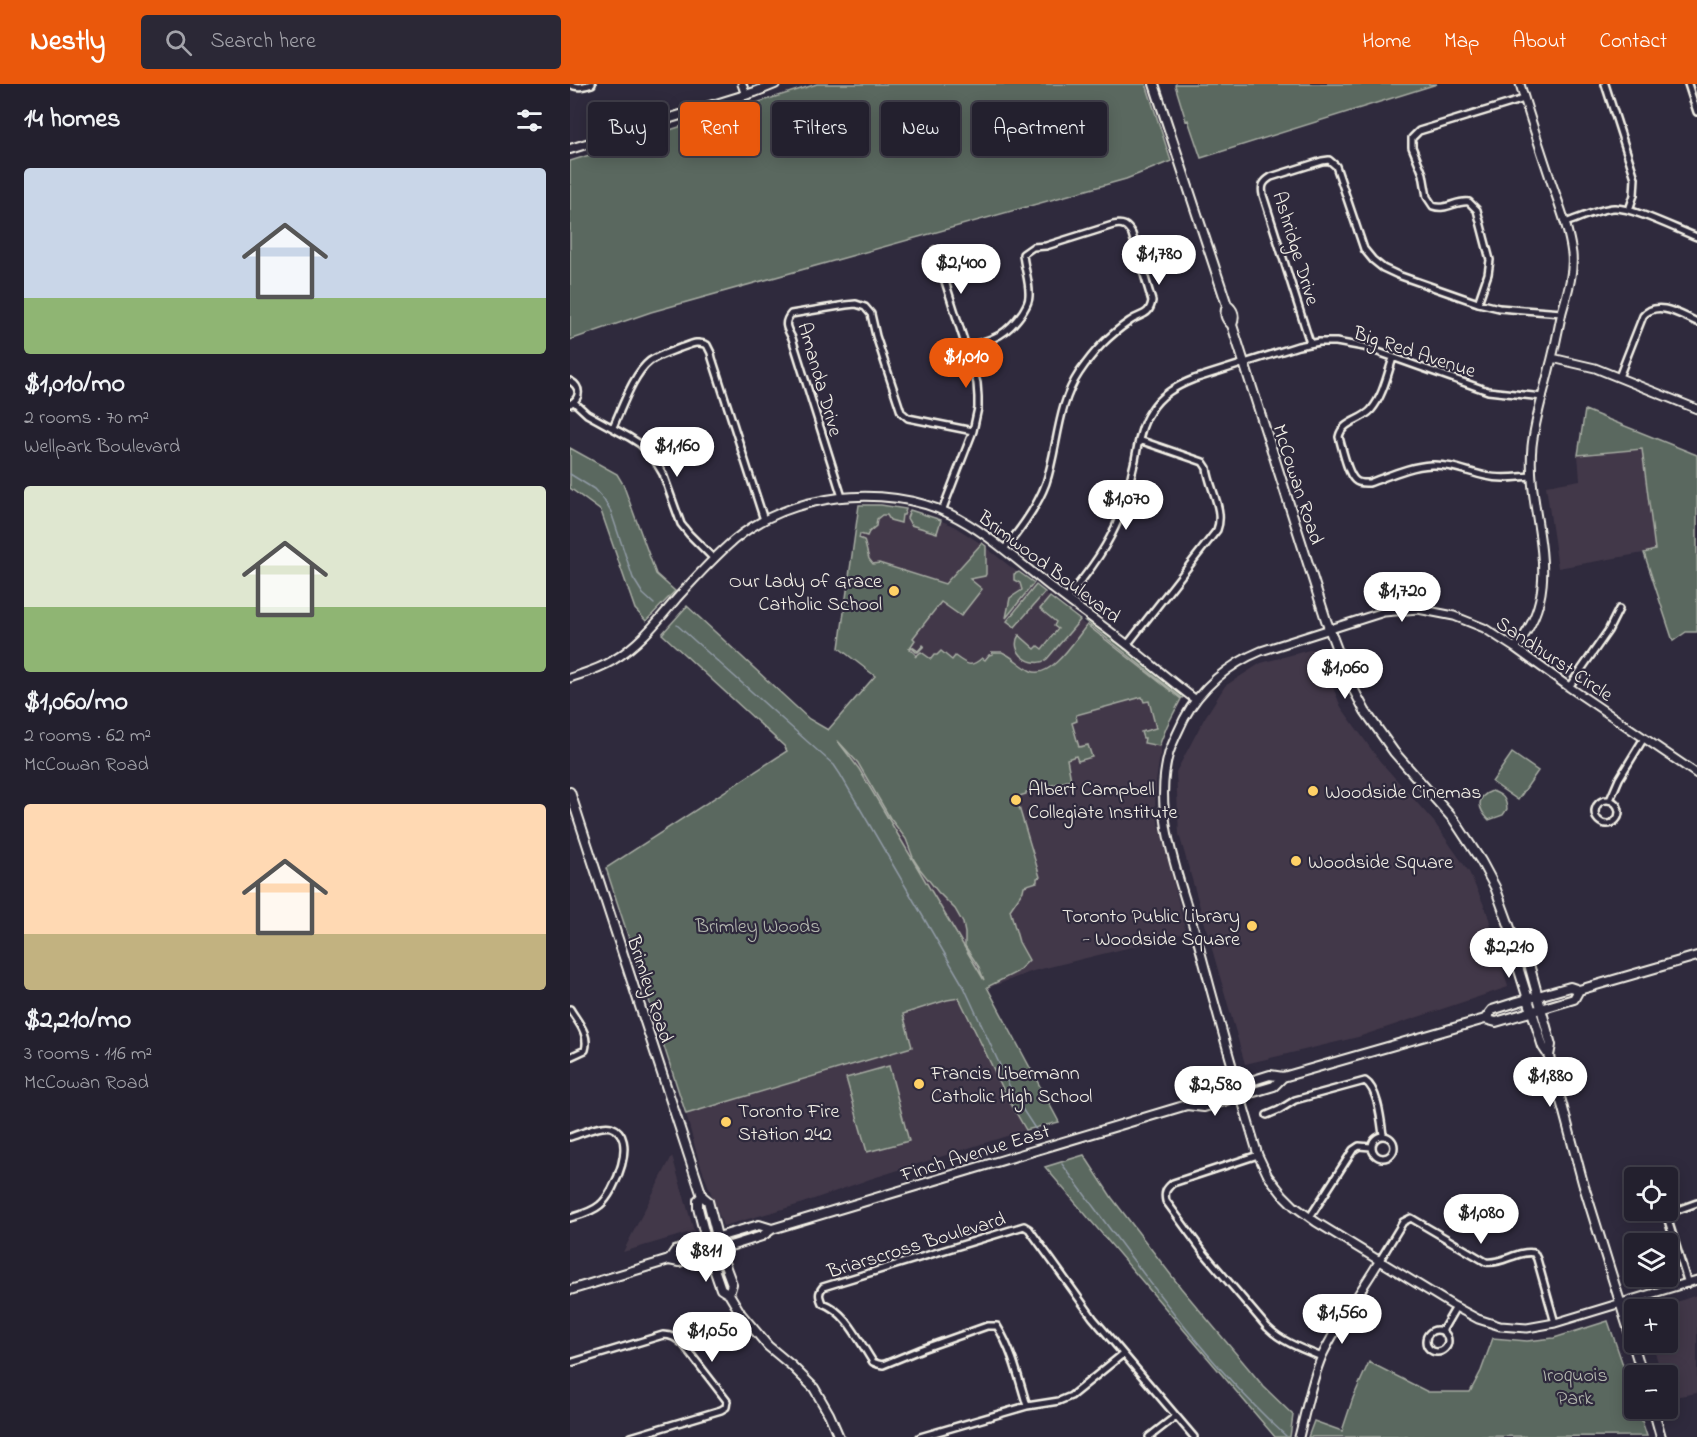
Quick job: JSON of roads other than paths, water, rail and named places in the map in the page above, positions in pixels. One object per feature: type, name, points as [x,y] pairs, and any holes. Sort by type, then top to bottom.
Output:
[{"type":"main road","points":[[570,150],[775,84]]},
{"type":"main road","name":"McCowan Road","points":[[1154,84],[1227,305],[1232,309],[1235,318],[1232,325],[1329,630],[1348,679],[1365,711],[1394,752],[1454,820],[1481,861],[1498,895],[1521,958],[1529,964],[1551,1045],[1549,1056]]},
{"type":"main road","name":"Brimley Road","points":[[570,792],[702,1196],[708,1201],[720,1249],[732,1284],[729,1293]]},
{"type":"main road","name":"Finch Avenue East","points":[[1485,1019],[1492,1010],[1538,996],[1570,987],[1579,990],[1697,956]]},
{"type":"main road","name":"McCowan Road","points":[[1521,958],[1518,968],[1543,1047],[1549,1056],[1583,1183],[1640,1365]]},
{"type":"main road","name":"Finch Avenue East","points":[[570,1290],[669,1260],[679,1262],[710,1253],[762,1236],[772,1229],[1187,1106],[1200,1097],[1270,1075],[1283,1077],[1485,1019],[1496,1022],[1574,999],[1579,990]]},
{"type":"main road","name":"Finch Avenue East","points":[[1187,1106],[1204,1107],[1274,1086],[1283,1077]]},
{"type":"main road","name":"Brimley Road","points":[[702,1196],[697,1204],[721,1289],[729,1293],[741,1314],[768,1346],[814,1388],[839,1437]]},
{"type":"main road","name":"Finch Avenue East","points":[[669,1260],[675,1251],[718,1237],[759,1225],[772,1229]]},
{"type":"main road","points":[[1656,1419],[1661,1437]]},
{"type":"street","points":[[570,84],[577,87],[592,84]]},
{"type":"street","points":[[742,84],[746,95]]},
{"type":"street","points":[[1515,648],[1529,628],[1543,581],[1544,565],[1532,476],[1533,445],[1542,397],[1569,287],[1572,256],[1565,223],[1520,84]]},
{"type":"street","points":[[1605,84],[1635,178],[1634,195],[1629,210]]},
{"type":"street","points":[[1688,84],[1697,112]]},
{"type":"street","points":[[1478,303],[1488,274],[1490,260],[1477,210],[1469,202],[1462,201],[1442,208],[1432,206],[1427,197],[1423,174],[1412,147],[1412,138],[1419,131],[1524,99]]},
{"type":"street","name":"Ashridge Drive","points":[[1310,343],[1263,195],[1262,185],[1271,177],[1322,160],[1329,160],[1336,166],[1364,249],[1383,268],[1478,303],[1499,308],[1562,313]]},
{"type":"street","points":[[1565,223],[1611,208],[1629,210],[1697,237]]},
{"type":"street","points":[[966,348],[1003,334],[1024,311],[1029,297],[1023,254],[1027,250],[1113,225],[1121,224],[1129,228],[1152,301],[1151,309],[1133,318],[1108,336],[1076,378],[1065,401],[1049,472],[1041,495],[1028,518],[1004,549]]},
{"type":"street","points":[[935,250],[977,383],[978,397],[973,431],[942,511]]},
{"type":"street","name":"Amanda Drive","points":[[842,497],[786,324],[791,314],[856,304],[865,307],[871,314],[901,412],[908,418],[973,431]]},
{"type":"street","points":[[1619,377],[1647,311],[1660,307],[1697,322]]},
{"type":"street","name":"Big Red Avenue","points":[[1066,599],[1099,557],[1118,522],[1148,414],[1164,395],[1178,385],[1310,343],[1336,342],[1351,344],[1481,389],[1542,397]]},
{"type":"street","points":[[613,427],[638,375],[650,362],[692,343],[707,345],[764,520]]},
{"type":"street","points":[[1393,358],[1381,395],[1372,409],[1344,426],[1340,431],[1339,437],[1349,469],[1356,482],[1369,483],[1429,465],[1457,468],[1503,478],[1532,476]]},
{"type":"street","points":[[1552,358],[1594,368],[1697,409]]},
{"type":"street","points":[[570,381],[575,384],[578,392],[572,403],[639,444],[652,457],[663,474],[681,524],[714,559]]},
{"type":"street","points":[[1127,645],[1220,525],[1207,468],[1203,462],[1139,440]]},
{"type":"street","name":"Brimwood Boulevard","points":[[570,678],[593,671],[611,662],[640,641],[714,559],[736,538],[764,520],[811,502],[842,497],[883,496],[942,511],[985,533],[1196,700]]},
{"type":"street","name":"Sandhurst Circle","points":[[1697,774],[1515,648],[1470,622],[1418,609],[1384,612],[1249,656],[1214,681],[1190,708],[1169,753],[1164,786],[1166,822],[1178,874],[1258,1155],[1275,1186],[1294,1206],[1456,1307],[1478,1319],[1500,1326],[1527,1328],[1555,1323],[1697,1280]]},
{"type":"street","points":[[1569,687],[1608,631],[1619,609]]},
{"type":"street","points":[[1610,800],[1619,779],[1644,738]]},
{"type":"street","points":[[1603,800],[1610,800],[1618,807],[1618,818],[1614,822],[1604,824],[1597,819],[1595,809],[1603,800]]},
{"type":"street","points":[[570,1009],[583,1031],[586,1044],[585,1050],[570,1057]]},
{"type":"street","points":[[1267,1115],[1295,1100],[1365,1081],[1374,1089],[1383,1135]]},
{"type":"street","points":[[570,1137],[597,1128],[612,1127],[619,1133],[624,1151],[621,1171],[606,1199],[593,1210],[570,1218]]},
{"type":"street","points":[[1383,1135],[1389,1137],[1394,1148],[1391,1155],[1384,1158],[1377,1157],[1371,1147],[1373,1140],[1383,1135]]},
{"type":"street","points":[[1310,1217],[1353,1150],[1359,1146],[1371,1147]]},
{"type":"street","points":[[1258,1155],[1173,1183],[1167,1188],[1166,1201],[1204,1252],[1276,1336],[1322,1357]]},
{"type":"street","points":[[1688,1284],[1668,1220],[1672,1212],[1697,1203]]},
{"type":"street","points":[[1299,1437],[1309,1395],[1322,1357],[1346,1312],[1403,1222],[1411,1218],[1486,1262],[1493,1263],[1526,1251],[1534,1253],[1538,1260],[1555,1323]]},
{"type":"street","name":"Briarscross Boulevard","points":[[1027,1406],[1013,1360],[997,1326],[987,1326],[883,1365],[873,1362],[842,1315],[828,1305],[822,1304],[819,1292],[824,1287],[1024,1227],[1029,1229],[1093,1318],[1194,1437]]},
{"type":"street","points":[[1442,1331],[1456,1307]]},
{"type":"street","points":[[1431,1331],[1442,1331],[1447,1336],[1448,1343],[1441,1351],[1430,1350],[1426,1344],[1426,1337],[1431,1331]]},
{"type":"street","points":[[570,1363],[663,1335],[670,1335],[683,1344],[727,1401],[726,1407],[721,1410],[631,1437]]},
{"type":"street","points":[[920,1437],[1027,1406],[1059,1401],[1071,1396],[1123,1354]]},
{"type":"street","points":[[1149,1437],[1176,1416]]},
{"type":"waterway","points":[[570,474],[594,489],[604,500],[611,512],[633,578],[643,594],[654,604]]},
{"type":"waterway","points":[[677,625],[834,765],[964,987],[1015,1098],[1036,1130]]},
{"type":"waterway","points":[[1062,1164],[1195,1340],[1254,1405],[1286,1436]]},
{"type":"place","name":"Our Lady of Grace Catholic School","points":[[894,591]]},
{"type":"place","name":"Woodside Cinemas","points":[[1313,791]]},
{"type":"place","name":"Albert Campbell Collegiate Institute","points":[[1016,800]]},
{"type":"place","name":"Woodside Square","points":[[1296,861]]},
{"type":"place","name":"Toronto Public Library - Woodside Square","points":[[1252,926]]},
{"type":"place","name":"Francis Libermann Catholic High School","points":[[919,1084]]},
{"type":"place","name":"Toronto Fire Station 242","points":[[726,1122]]},
{"type":"park label","name":"Brimley Woods","points":[[758,925]]},
{"type":"park label","name":"Iroquois Park","points":[[1575,1386]]}]
